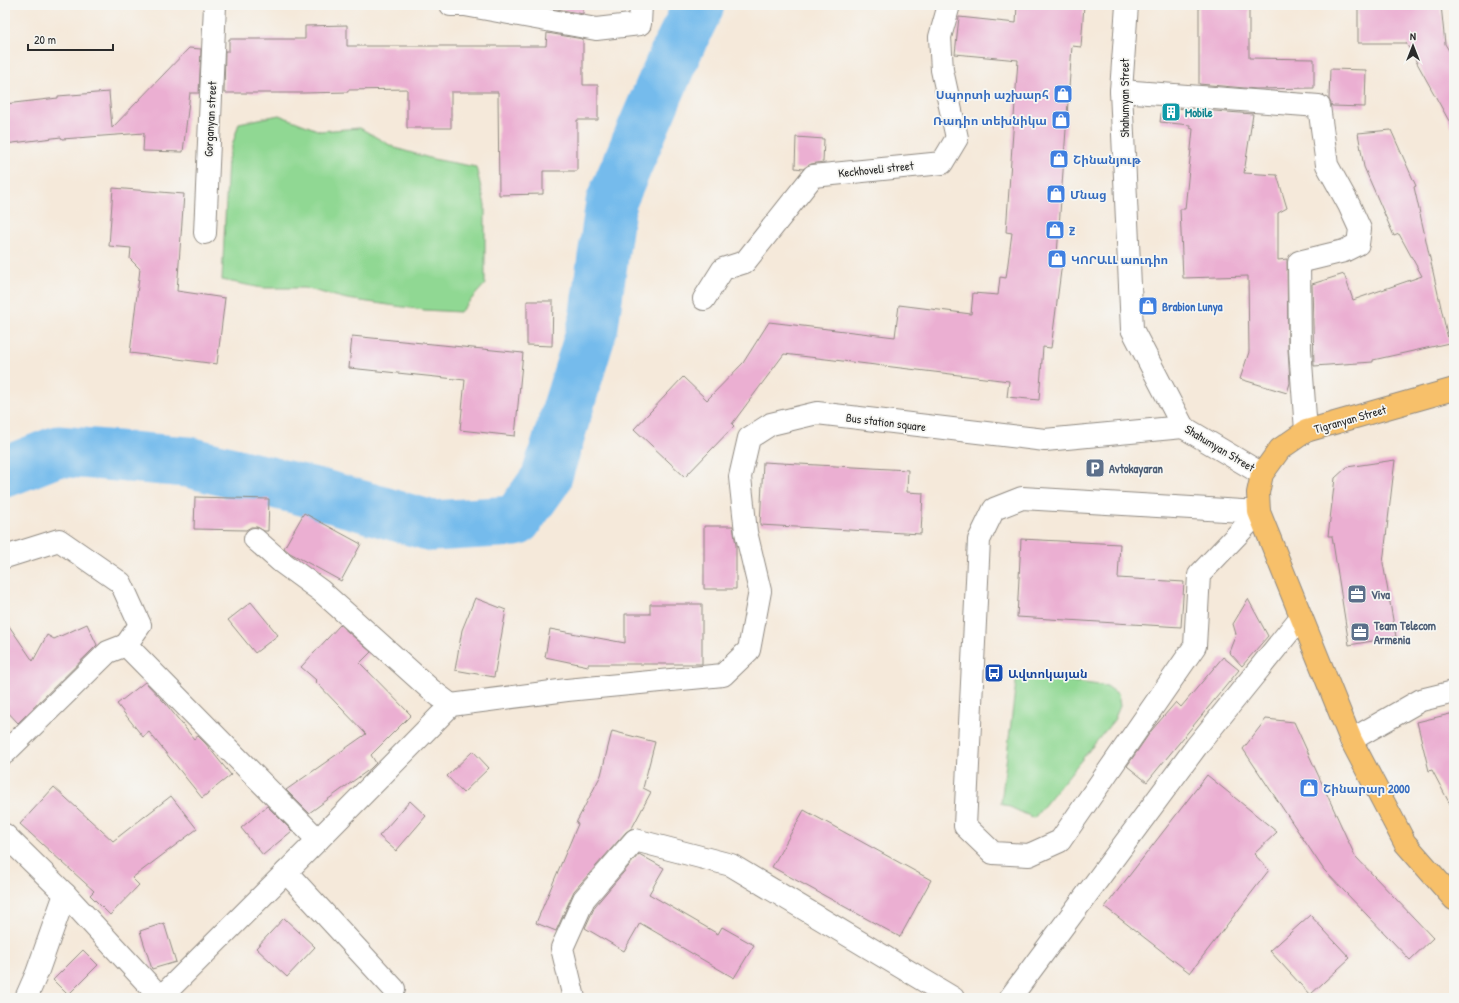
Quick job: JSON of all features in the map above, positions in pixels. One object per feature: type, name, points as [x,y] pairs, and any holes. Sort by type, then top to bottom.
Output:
[{"type":"highway","name":"Tigranyan Street","points":[[1262,474],[1280,449],[1306,431],[1454,389]]},
{"type":"highway","name":"Shahumyan Street","points":[[1262,474],[1258,493],[1259,512],[1351,740],[1405,843],[1454,899]]},
{"type":"street","name":"Gorganyan street","points":[[205,233],[215,5]]},
{"type":"street","points":[[451,5],[465,5],[596,30],[641,14]]},
{"type":"street","name":"Keckhoveli street","points":[[704,299],[723,270],[745,262],[813,176],[942,163],[957,138],[942,70],[940,37],[949,5]]},
{"type":"street","name":"Shahumyan Street","points":[[1127,5],[1122,91],[1132,329],[1183,427],[1262,474]]},
{"type":"street","points":[[1122,91],[1319,106],[1327,165],[1349,205],[1360,229],[1358,244],[1344,251],[1299,262],[1300,349],[1306,431]]},
{"type":"street","name":"Bus station square","points":[[451,705],[567,690],[722,674],[749,650],[760,591],[746,532],[740,477],[749,438],[770,424],[817,413],[1045,440],[1183,427]]},
{"type":"street","points":[[1022,498],[1259,512],[1199,575],[1195,646],[1060,841],[1029,855],[993,853],[965,826],[979,540],[994,510],[1022,498]]},
{"type":"street","points":[[5,835],[65,894],[160,998],[451,705],[430,689],[321,591],[280,561],[255,539]]},
{"type":"street","points":[[5,557],[59,540],[121,583],[140,626],[126,645],[108,652],[5,753]]},
{"type":"street","points":[[1010,998],[1196,747],[1301,616]]},
{"type":"street","points":[[126,645],[318,840]]},
{"type":"street","points":[[1351,740],[1422,700],[1454,692]]},
{"type":"street","points":[[574,998],[562,948],[584,899],[635,840],[731,864],[953,998]]},
{"type":"street","points":[[286,872],[394,989]]},
{"type":"street","points":[[26,998],[65,894]]},
{"type":"green space","points":[[279,115],[320,131],[360,128],[395,148],[433,159],[476,167],[485,205],[485,284],[460,312],[424,310],[347,299],[304,288],[262,288],[222,280],[228,159],[239,123]]},
{"type":"green space","points":[[1017,674],[1107,686],[1118,694],[1120,706],[1114,720],[1034,818],[1001,803]]},
{"type":"building","points":[[547,5],[583,5],[583,14],[547,7]]},
{"type":"building","points":[[1017,5],[1084,5],[1081,47],[1072,46],[1057,255],[1063,255],[1051,348],[1043,347],[1039,400],[1007,397],[1009,381],[784,354],[732,424],[734,426],[685,477],[634,429],[683,377],[707,400],[743,363],[769,322],[895,337],[899,305],[971,314],[973,293],[998,295],[1000,277],[1006,278],[1012,233],[1006,232],[1018,60],[955,54],[959,17],[1016,23]]},
{"type":"building","points":[[1199,5],[1249,5],[1249,58],[1314,59],[1314,88],[1256,89],[1199,84]]},
{"type":"building","points":[[1358,5],[1441,5],[1445,44],[1454,59],[1454,130],[1406,43],[1358,43]]},
{"type":"building","points":[[347,25],[347,46],[546,46],[547,33],[583,39],[583,85],[598,85],[598,120],[577,120],[577,171],[543,171],[543,194],[499,195],[498,92],[451,92],[451,128],[407,128],[407,89],[348,90],[348,92],[304,93],[224,93],[225,51],[229,51],[229,39],[305,39],[305,26]]},
{"type":"building","points":[[189,48],[201,49],[199,93],[190,93],[183,152],[143,151],[144,133],[62,139],[61,137],[5,144],[5,104],[58,98],[58,96],[109,92],[112,128]]},
{"type":"building","points":[[1330,69],[1366,70],[1365,107],[1332,106],[1329,99]]},
{"type":"building","points":[[1162,107],[1253,114],[1244,173],[1277,175],[1287,208],[1278,213],[1278,260],[1287,259],[1290,383],[1287,393],[1240,379],[1249,352],[1248,276],[1183,278],[1180,209],[1185,209],[1193,129],[1190,128],[1190,125],[1160,122]]},
{"type":"building","points":[[1391,130],[1416,186],[1414,187],[1449,343],[1373,360],[1373,362],[1314,366],[1312,284],[1344,274],[1353,300],[1422,276],[1399,234],[1394,236],[1364,167],[1358,133]]},
{"type":"building","points":[[796,137],[824,139],[823,162],[811,164],[803,169],[795,168]]},
{"type":"building","points":[[113,188],[184,194],[177,291],[225,298],[217,364],[130,353],[140,269],[130,259],[131,248],[109,246]]},
{"type":"building","points":[[527,301],[553,301],[552,346],[527,345]]},
{"type":"building","points":[[352,336],[523,353],[515,436],[460,430],[465,380],[349,368]]},
{"type":"building","points":[[1395,460],[1383,563],[1396,637],[1349,645],[1332,536],[1328,536],[1335,478],[1347,467]]},
{"type":"building","points":[[763,462],[908,470],[907,492],[923,493],[921,534],[760,525]]},
{"type":"building","points":[[195,497],[269,499],[268,531],[264,531],[257,527],[251,527],[246,530],[194,529]]},
{"type":"building","points":[[304,513],[361,544],[341,581],[290,553],[284,548]]},
{"type":"building","points":[[704,526],[733,526],[736,545],[736,589],[704,589]]},
{"type":"building","points":[[1021,539],[1120,544],[1118,578],[1184,582],[1181,627],[1017,617]]},
{"type":"building","points":[[475,598],[506,610],[494,677],[455,670],[462,630]]},
{"type":"building","points":[[1248,599],[1268,636],[1242,666],[1229,652],[1236,634],[1233,624]]},
{"type":"building","points":[[251,602],[278,635],[255,653],[228,620]]},
{"type":"building","points":[[650,604],[702,604],[702,664],[588,664],[588,666],[545,657],[550,629],[625,643],[625,614],[650,614]]},
{"type":"building","points":[[5,620],[33,661],[47,635],[54,639],[87,624],[97,645],[18,723],[5,709]]},
{"type":"building","points":[[340,625],[371,652],[360,663],[411,715],[371,755],[376,763],[370,769],[309,813],[286,790],[366,734],[315,681],[316,680],[301,667]]},
{"type":"building","points":[[1223,657],[1239,670],[1147,782],[1127,766],[1151,731],[1176,702],[1181,707]]},
{"type":"building","points":[[145,682],[166,704],[194,739],[198,736],[231,775],[202,798],[149,732],[143,737],[117,704]]},
{"type":"building","points":[[1454,713],[1454,812],[1432,770],[1429,771],[1417,722]]},
{"type":"building","points":[[1266,719],[1294,722],[1355,856],[1433,938],[1410,960],[1324,870],[1243,749]]},
{"type":"building","points":[[612,731],[655,742],[643,788],[651,792],[632,828],[626,832],[574,891],[556,931],[536,923],[578,824],[576,823],[601,775]]},
{"type":"building","points":[[473,751],[489,768],[463,793],[447,776]]},
{"type":"building","points":[[1207,775],[1277,832],[1254,854],[1269,870],[1190,973],[1105,907]]},
{"type":"building","points":[[54,787],[113,841],[171,796],[197,829],[132,878],[139,885],[110,915],[90,895],[94,891],[20,824]]},
{"type":"building","points":[[410,801],[426,816],[396,851],[379,836]]},
{"type":"building","points":[[267,806],[292,831],[263,855],[241,828]]},
{"type":"building","points":[[804,810],[931,880],[900,937],[772,867]]},
{"type":"building","points":[[639,854],[664,868],[649,894],[718,934],[722,927],[754,945],[734,978],[640,923],[624,951],[585,928],[595,906]]},
{"type":"building","points":[[1310,915],[1350,958],[1310,995],[1270,951]]},
{"type":"building","points":[[284,918],[315,947],[287,977],[256,948]]},
{"type":"building","points":[[164,923],[176,962],[152,969],[140,931]]},
{"type":"building","points":[[83,950],[98,965],[68,995],[53,980]]},
{"type":"waterway","points":[[5,472],[58,451],[188,462],[323,495],[432,526],[516,521],[546,479],[593,326],[611,202],[675,54],[699,5]]},
{"type":"place","name":"Սպորտի աշխարհ","points":[[1063,94]]},
{"type":"place","name":"Mobile","points":[[1171,112]]},
{"type":"place","name":"Ռադիո տեխնիկա","points":[[1061,120]]},
{"type":"place","name":"Շինանյութ","points":[[1059,159]]},
{"type":"place","name":"Մնաց","points":[[1056,194]]},
{"type":"place","name":"Z","points":[[1055,230]]},
{"type":"place","name":"ԿՈՐԱԼԼ աուդիո","points":[[1057,259]]},
{"type":"place","name":"Brabion Lunya","points":[[1148,306]]},
{"type":"place","name":"Avtokayaran","points":[[1095,468]]},
{"type":"place","name":"Viva","points":[[1357,594]]},
{"type":"place","name":"Team Telecom Armenia","points":[[1360,632]]},
{"type":"place","name":"Ավտոկայան","points":[[994,673]]},
{"type":"place","name":"Շինարար 2000","points":[[1309,788]]}]
